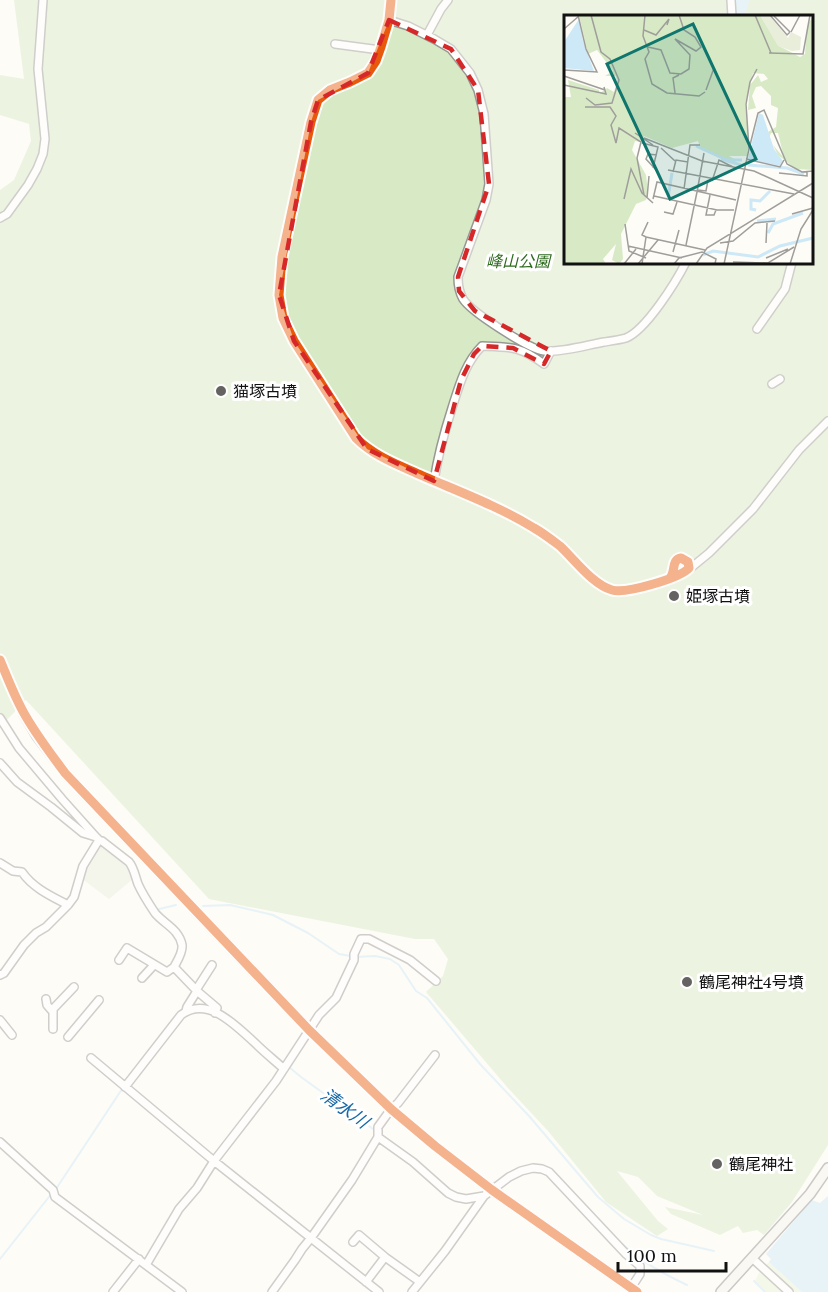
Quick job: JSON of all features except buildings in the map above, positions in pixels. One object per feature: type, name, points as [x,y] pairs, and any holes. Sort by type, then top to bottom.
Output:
[{"type":"street","points":[[0,218],[7,214],[28,185],[43,154],[45,139],[38,69],[43,0]]},
{"type":"street","points":[[391,0],[389,20],[380,50],[368,73],[330,90],[318,100],[311,122],[282,257],[279,295],[283,318],[294,341],[356,438],[367,449],[534,528],[558,544],[599,584],[612,590],[626,590],[687,571],[709,553],[753,509],[799,450],[828,421]]},
{"type":"street","points":[[427,35],[448,0]]},
{"type":"street","points":[[731,0],[732,15]]},
{"type":"street","points":[[389,20],[408,26],[451,49],[470,73],[478,90],[484,114],[489,184],[486,200],[458,277],[459,291],[464,301],[475,311],[529,345],[545,351],[626,338],[653,314],[685,264]]},
{"type":"street","points":[[335,44],[380,50]]},
{"type":"street","points":[[757,329],[785,289],[791,264]]},
{"type":"street","points":[[434,481],[440,447],[461,380],[474,354],[482,346],[513,348],[529,353],[544,364],[551,351]]},
{"type":"street","points":[[772,384],[780,379]]},
{"type":"street","points":[[670,578],[677,559],[681,558],[688,562],[687,571]]},
{"type":"street","points":[[24,714],[66,773],[309,1030],[391,1109],[488,1193],[634,1290],[640,1274],[640,1266],[549,1172],[533,1168],[509,1177],[488,1193],[412,1292]]},
{"type":"street","points":[[0,718],[19,748],[62,800],[98,838],[129,862],[139,886],[156,914],[179,936],[182,952],[174,968],[167,972],[127,948],[119,960]]},
{"type":"street","points":[[0,763],[17,782],[82,833],[98,838]]},
{"type":"street","points":[[0,975],[13,962],[24,945],[68,906],[74,897],[83,866],[98,838]]},
{"type":"street","points":[[0,862],[13,871],[22,872],[28,881],[68,906]]},
{"type":"street","points":[[146,1265],[179,1209],[197,1188],[214,1161],[286,1065],[319,1015],[336,998],[361,939],[369,939],[410,960],[436,981]]},
{"type":"street","points":[[142,978],[154,964]]},
{"type":"street","points":[[125,1087],[187,1009],[212,966]]},
{"type":"street","points":[[174,968],[216,1010],[286,1065]]},
{"type":"street","points":[[52,1029],[53,1009],[74,987]]},
{"type":"street","points":[[46,999],[47,1005],[53,1012]]},
{"type":"street","points":[[68,1037],[99,1000]]},
{"type":"street","points":[[187,1009],[216,1010]]},
{"type":"street","points":[[0,1020],[12,1035]]},
{"type":"street","points":[[272,1292],[352,1180],[378,1136],[378,1127],[435,1055]]},
{"type":"street","points":[[91,1058],[367,1286],[380,1292]]},
{"type":"street","points":[[378,1136],[413,1162],[448,1193],[465,1199],[488,1193]]},
{"type":"street","points":[[0,1142],[53,1190],[55,1197],[182,1292]]},
{"type":"street","points":[[721,1292],[810,1194],[828,1168]]},
{"type":"street","points":[[353,1242],[359,1235],[420,1282]]},
{"type":"street","points":[[367,1286],[385,1257]]},
{"type":"street","points":[[752,1258],[789,1292]]},
{"type":"street","points":[[113,1292],[139,1259]]},
{"type":"highlighted area","points":[[389,20],[451,49],[478,90],[489,184],[458,277],[459,291],[475,311],[551,351],[544,364],[513,348],[482,346],[474,354],[461,380],[434,481],[367,449],[294,341],[279,295],[311,122],[318,100],[368,73]]},
{"type":"green space","name":"峰山公園","points":[[14,0],[828,0],[828,1145],[792,1202],[764,1235],[757,1230],[743,1233],[738,1226],[720,1235],[671,1214],[665,1207],[703,1215],[657,1196],[638,1177],[617,1171],[658,1221],[668,1229],[657,1236],[606,1202],[548,1131],[426,992],[443,976],[448,959],[434,939],[415,939],[209,899],[26,700],[0,727],[0,190],[14,180],[31,141],[29,124],[0,115],[0,75],[24,79]]},
{"type":"green space","points":[[102,844],[129,865],[134,878],[109,899],[81,878],[92,855]]},
{"type":"green space","points":[[769,1262],[802,1292],[766,1292],[755,1281]]},
{"type":"water","points":[[828,1196],[828,1292],[802,1292],[769,1262],[771,1259],[766,1254],[812,1200],[820,1203]]},
{"type":"waterway","points":[[738,15],[742,0]]},
{"type":"waterway","points":[[155,910],[176,905]]},
{"type":"waterway","points":[[203,906],[230,905],[273,915],[308,933],[339,954],[356,957],[375,956],[390,959],[399,965],[416,991],[427,998],[480,1064],[529,1116],[598,1197],[624,1219],[651,1235],[714,1251]]},
{"type":"waterway","name":"清水川","points":[[220,1012],[233,1020]]},
{"type":"waterway","name":"清水川","points":[[260,1043],[301,1077],[416,1160]]},
{"type":"waterway","points":[[56,1189],[124,1086]]},
{"type":"waterway","name":"清水川","points":[[509,1173],[521,1167],[539,1165],[555,1174]]},
{"type":"waterway","points":[[0,1259],[52,1193]]},
{"type":"waterway","name":"清水川","points":[[610,1233],[646,1262],[687,1285]]},
{"type":"waterway","points":[[754,1281],[765,1292]]},
{"type":"tunnel","points":[[0,660],[24,714]]},
{"type":"cycle path","points":[[391,0],[389,20],[376,61],[368,73],[330,90],[318,100],[311,122],[282,257],[279,295],[283,318],[294,341],[356,438],[363,445],[396,464],[521,520],[560,546],[591,577],[605,587],[619,591],[652,584],[675,576],[684,572],[689,568],[688,562],[681,558],[678,559],[675,563],[673,572],[670,578]]},
{"type":"cycle path","points":[[0,660],[25,715],[65,773],[309,1030],[391,1109],[435,1146],[492,1190],[637,1292]]},
{"type":"place","name":"猫塚古墳","points":[[221,391]]},
{"type":"place","name":"姫塚古墳","points":[[674,596]]},
{"type":"place","name":"鶴尾神社4号墳","points":[[687,982]]},
{"type":"place","name":"鶴尾神社","points":[[717,1164]]}]
